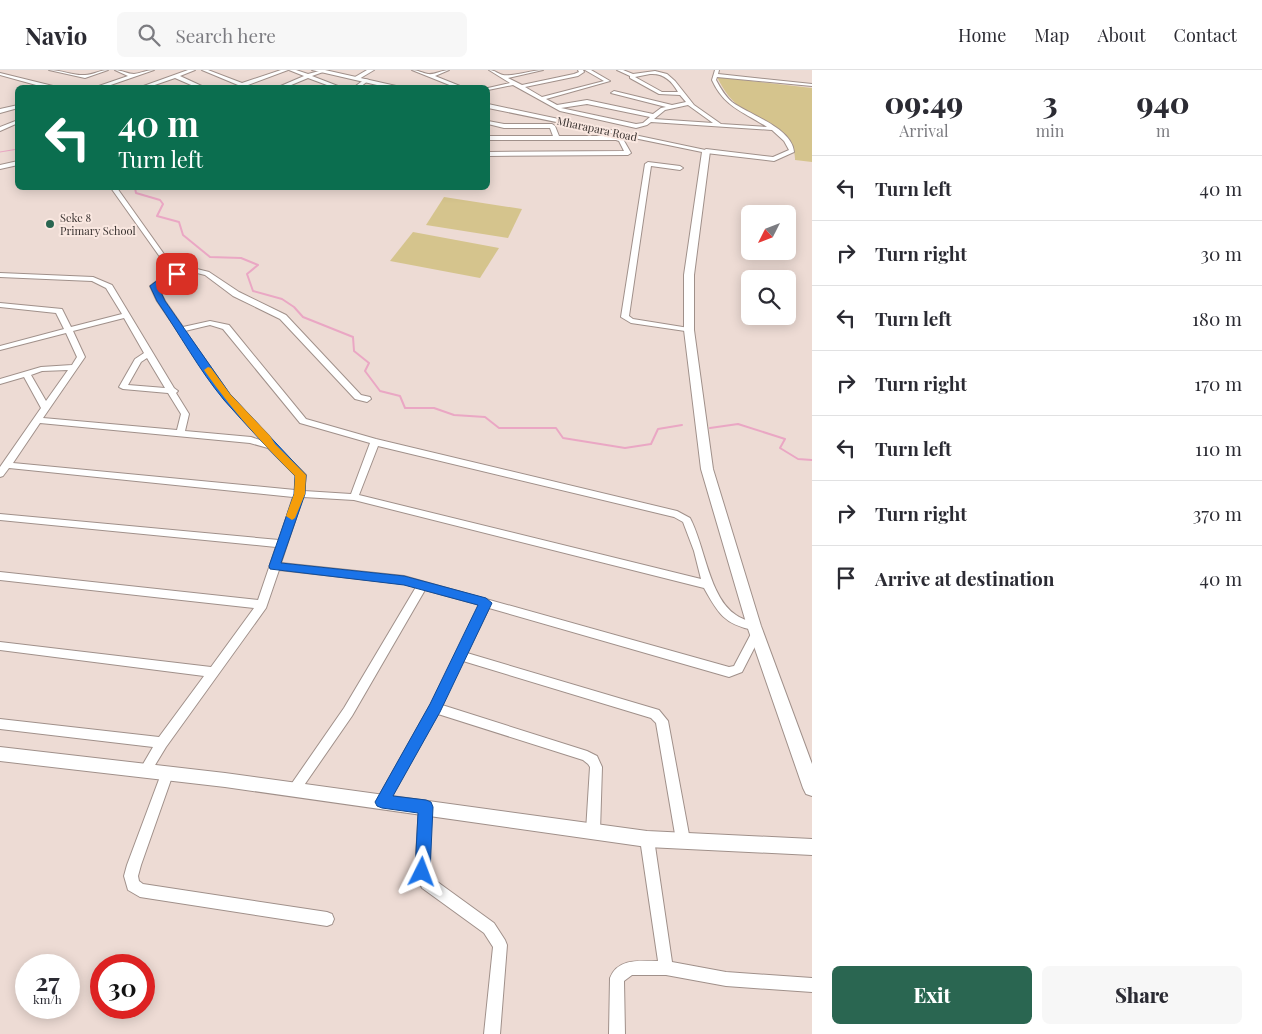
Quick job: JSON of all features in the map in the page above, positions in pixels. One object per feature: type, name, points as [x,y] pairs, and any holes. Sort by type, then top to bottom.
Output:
[{"type":"main road","points":[[318,71],[384,85]]},
{"type":"main road","name":"Mharapara Road","points":[[490,106],[706,150]]},
{"type":"main road","points":[[650,140],[674,148],[695,162]]},
{"type":"main road","points":[[706,150],[695,162],[689,275],[689,330],[707,470],[756,629],[812,788]]},
{"type":"street","points":[[51,70],[85,77],[106,70]]},
{"type":"street","points":[[117,70],[133,76]]},
{"type":"street","points":[[106,85],[152,70]]},
{"type":"street","points":[[149,85],[193,70]]},
{"type":"street","points":[[204,70],[242,85],[286,70]]},
{"type":"street","points":[[291,70],[333,85]]},
{"type":"street","points":[[357,78],[371,70]]},
{"type":"street","points":[[414,70],[455,85]]},
{"type":"street","points":[[430,76],[447,70]]},
{"type":"street","points":[[491,70],[540,99],[565,111],[636,126],[643,125],[671,106],[689,103]]},
{"type":"street","points":[[504,77],[541,70]]},
{"type":"street","points":[[520,87],[582,73],[580,70],[586,70],[608,81],[540,99]]},
{"type":"street","points":[[619,70],[661,93],[683,94]]},
{"type":"street","points":[[632,77],[672,70]]},
{"type":"street","points":[[754,79],[757,70]]},
{"type":"street","points":[[288,84],[318,71]]},
{"type":"street","points":[[658,72],[673,81],[689,103],[720,126]]},
{"type":"street","points":[[706,150],[774,159],[792,151],[783,136],[728,101],[715,84],[716,73],[812,85]]},
{"type":"street","points":[[0,74],[44,85],[52,81]]},
{"type":"street","points":[[60,78],[68,74]]},
{"type":"street","points":[[176,76],[197,85]]},
{"type":"street","points":[[360,85],[367,80]]},
{"type":"street","points":[[490,89],[514,83]]},
{"type":"street","points":[[614,92],[671,106]]},
{"type":"street","points":[[556,107],[587,102],[651,118],[720,126],[772,129]]},
{"type":"street","points":[[0,110],[15,107]]},
{"type":"street","points":[[0,129],[15,122]]},
{"type":"street","points":[[490,124],[500,126],[552,126],[557,139]]},
{"type":"street","points":[[490,138],[532,140],[617,138],[621,140],[628,153],[490,154]]},
{"type":"street","points":[[532,140],[534,154]]},
{"type":"street","points":[[0,167],[15,164]]},
{"type":"street","points":[[680,168],[648,164],[625,317],[630,321],[689,330]]},
{"type":"street","points":[[115,190],[174,272],[182,274],[197,271],[207,273],[236,294],[283,317],[358,397],[367,399]]},
{"type":"street","points":[[145,771],[162,743],[262,605],[299,494],[301,475],[271,446],[266,438],[227,396],[153,288],[174,272]]},
{"type":"street","points":[[0,275],[93,279],[109,287],[174,391],[186,414],[180,434]]},
{"type":"street","points":[[0,305],[60,311],[68,330],[81,352],[81,357],[75,367],[45,407],[0,474]]},
{"type":"street","points":[[0,348],[126,315]]},
{"type":"street","points":[[180,330],[210,323],[226,327],[303,421],[375,442],[677,514],[687,520],[699,551],[708,585],[724,614],[738,623],[756,629],[738,669],[729,672],[404,580],[274,566]]},
{"type":"street","points":[[149,353],[138,361],[123,387],[174,391]]},
{"type":"street","points":[[0,382],[41,369],[75,367]]},
{"type":"street","points":[[26,373],[45,407]]},
{"type":"street","points":[[36,420],[251,440],[271,446]]},
{"type":"street","points":[[354,497],[375,442]]},
{"type":"street","points":[[6,465],[299,494],[354,497],[708,585]]},
{"type":"street","points":[[0,517],[282,544]]},
{"type":"street","points":[[0,576],[262,605]]},
{"type":"street","points":[[294,790],[348,712],[423,586]]},
{"type":"street","points":[[382,802],[435,708],[486,603]]},
{"type":"street","points":[[0,646],[214,672]]},
{"type":"street","points":[[461,656],[655,714],[659,717],[662,721],[683,840]]},
{"type":"street","points":[[435,708],[587,756],[593,760],[596,767],[593,831]]},
{"type":"street","points":[[0,724],[162,743]]},
{"type":"street","points":[[0,754],[225,780],[648,839],[812,847]]},
{"type":"street","points":[[167,774],[134,865],[131,876],[133,885],[140,890],[327,919]]},
{"type":"street","points":[[426,807],[422,872],[427,883],[489,928],[500,945],[492,1034]]},
{"type":"street","points":[[648,839],[666,968]]},
{"type":"street","points":[[617,1034],[617,983],[620,974],[629,968],[666,968],[726,979],[812,985]]},
{"type":"shaded area","points":[[717,77],[812,88],[812,162],[795,160],[794,151],[784,136],[735,103]]},
{"type":"shaded area","points":[[444,197],[522,209],[508,238],[426,225]]},
{"type":"shaded area","points":[[413,232],[499,248],[480,278],[390,261]]},
{"type":"waterway","points":[[0,152],[15,150]]},
{"type":"waterway","points":[[135,190],[136,193],[160,200],[163,204],[157,216],[179,222],[183,235],[210,257],[241,258],[258,265],[247,274],[253,291],[282,299],[294,307],[303,317],[353,337],[354,351],[369,363],[365,371],[380,391],[400,396],[405,408],[434,408],[454,415],[485,417],[499,428],[556,428],[563,438],[625,448],[651,444],[658,429],[682,425]]},
{"type":"waterway","points":[[710,428],[738,424],[785,439],[780,448],[798,459],[812,460]]},
{"type":"slow traffic","points":[[208,370],[227,396],[266,438],[271,446],[301,475],[299,494],[292,516]]},
{"type":"place","name":"Seke 8 Primary School","points":[[50,224]]},
{"type":"route","points":[[177,274],[174,272],[154,286],[153,288],[161,301],[227,396],[266,438],[271,446],[301,475],[299,494],[274,566],[404,580],[486,603],[435,708],[382,802],[426,807],[422,872]]}]
